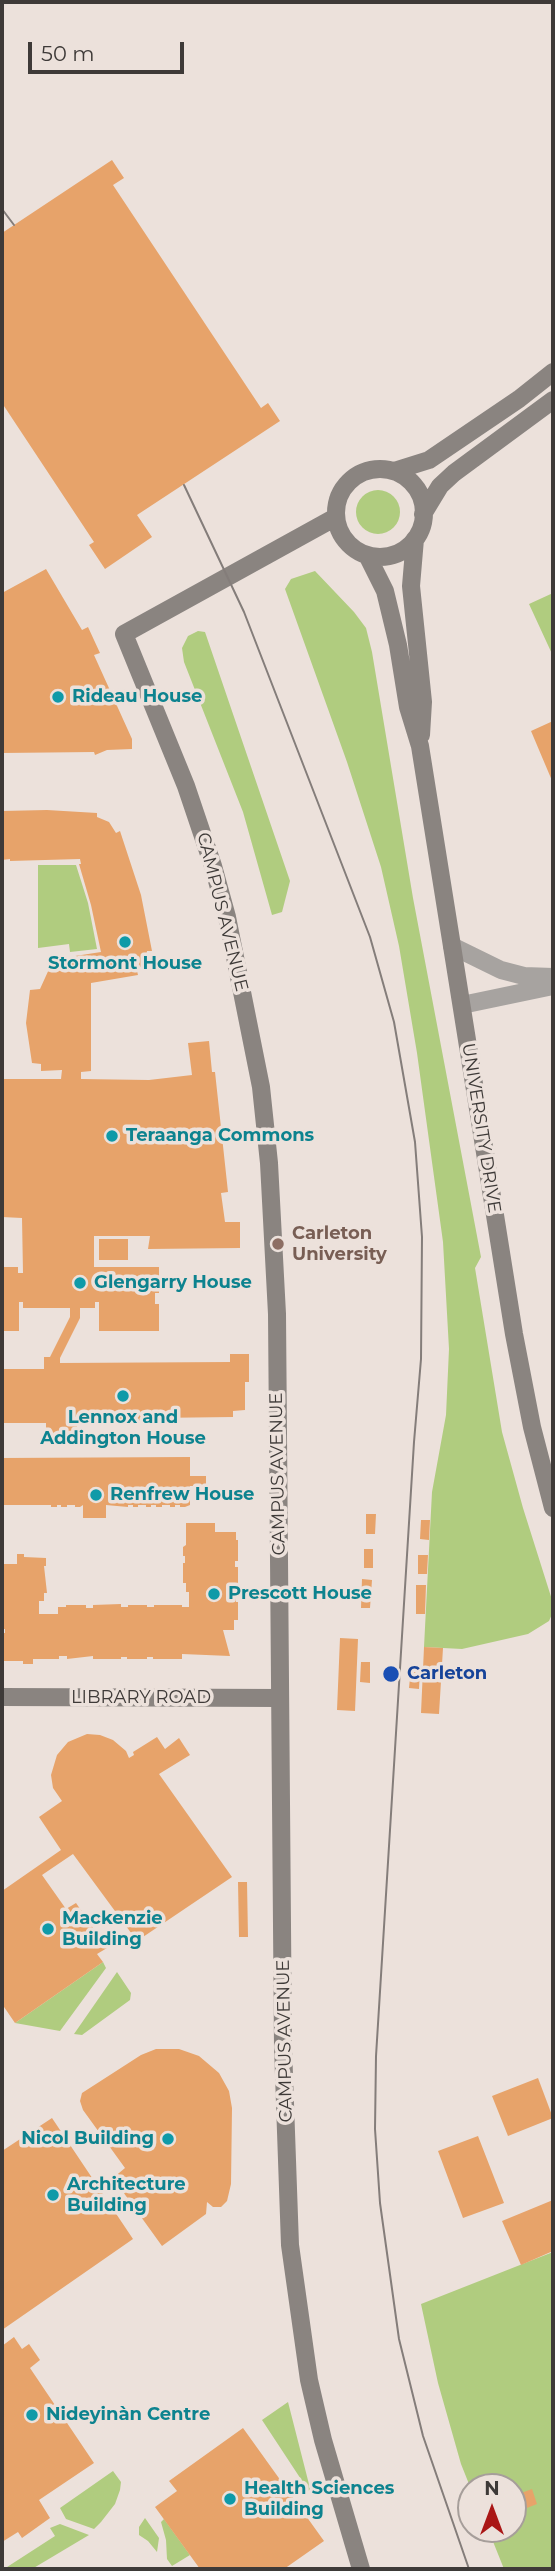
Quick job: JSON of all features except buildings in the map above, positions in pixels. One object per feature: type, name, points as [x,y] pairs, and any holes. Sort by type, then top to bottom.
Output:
[{"type":"street","points":[[394,471],[429,460],[519,399],[553,372]]},
{"type":"street","points":[[424,514],[422,500],[416,488],[394,471],[381,468],[354,477],[344,487],[339,497],[336,517],[345,540],[367,555],[393,554],[405,548],[415,539],[424,514],[440,486],[553,400]]},
{"type":"street","name":"CAMPUS AVENUE","points":[[336,517],[124,634],[186,786],[213,866],[227,917],[261,1087],[274,1235],[284,2046],[290,2245],[309,2380],[323,2441],[361,2569]]},
{"type":"street","name":"UNIVERSITY DRIVE","points":[[415,539],[411,586],[423,702],[419,746]]},
{"type":"street","name":"UNIVERSITY DRIVE","points":[[367,555],[385,591],[398,645],[408,707],[419,746],[518,1356],[532,1427],[553,1508]]},
{"type":"street","points":[[452,946],[501,970],[524,976],[553,977]]},
{"type":"street","points":[[462,1005],[553,986]]},
{"type":"street","name":"LIBRARY ROAD","points":[[2,1697],[279,1699]]},
{"type":"green space","points":[[378,490],[393,497],[400,512],[393,527],[378,534],[363,527],[356,512],[363,497]]},
{"type":"green space","points":[[315,571],[366,628],[372,652],[413,898],[481,1257],[475,1268],[502,1432],[553,1603],[549,1621],[528,1634],[462,1649],[424,1647],[432,1492],[446,1415],[449,1349],[443,1242],[417,1053],[399,946],[381,867],[347,762],[285,589],[291,579]]},
{"type":"green space","points":[[553,593],[553,656],[529,604]]},
{"type":"green space","points":[[198,631],[205,632],[290,881],[282,912],[272,915],[243,812],[184,662],[182,648],[188,636]]},
{"type":"green space","points":[[38,865],[76,865],[88,903],[97,949],[70,952],[69,944],[38,948]]},
{"type":"green space","points":[[103,1962],[106,1968],[60,2031],[15,2023]]},
{"type":"green space","points":[[117,1972],[131,1993],[130,2000],[82,2035],[74,2034]]},
{"type":"green space","points":[[553,2252],[553,2569],[504,2569],[494,2543],[527,2543],[527,2473],[465,2473],[438,2383],[421,2304]]},
{"type":"green space","points":[[288,2402],[312,2496],[262,2420]]},
{"type":"green space","points":[[113,2471],[121,2482],[120,2490],[115,2504],[101,2522],[94,2529],[66,2519],[60,2508]]},
{"type":"green space","points":[[145,2518],[159,2538],[157,2552],[139,2535],[139,2527]]},
{"type":"green space","points":[[164,2519],[190,2555],[172,2566],[167,2559],[161,2522]]},
{"type":"green space","points":[[60,2524],[89,2535],[32,2569],[4,2569],[55,2536],[50,2528]]},
{"type":"tram line","points":[[2,209],[14,225]]},
{"type":"tram line","points":[[184,485],[244,612],[370,937],[394,1022],[415,1142],[422,1237],[421,1359],[376,2056],[375,2129],[380,2203],[399,2339],[423,2436],[469,2569]]},
{"type":"place","name":"Rideau House","points":[[58,697]]},
{"type":"place","name":"Stormont House","points":[[125,942]]},
{"type":"place","name":"Teraanga Commons","points":[[112,1136]]},
{"type":"place","name":"Carleton University","points":[[278,1244]]},
{"type":"place","name":"Glengarry House","points":[[80,1283]]},
{"type":"place","name":"Lennox and Addington House","points":[[123,1396]]},
{"type":"place","name":"Renfrew House","points":[[96,1495]]},
{"type":"place","name":"Prescott House","points":[[214,1594]]},
{"type":"place","name":"Carleton","points":[[391,1674]]},
{"type":"place","name":"Mackenzie Building","points":[[48,1929]]},
{"type":"place","name":"Nicol Building","points":[[168,2139]]},
{"type":"place","name":"Architecture Building","points":[[53,2195]]},
{"type":"place","name":"Nideyinàn Centre","points":[[32,2415]]},
{"type":"place","name":"Health Sciences Building","points":[[230,2499]]}]
